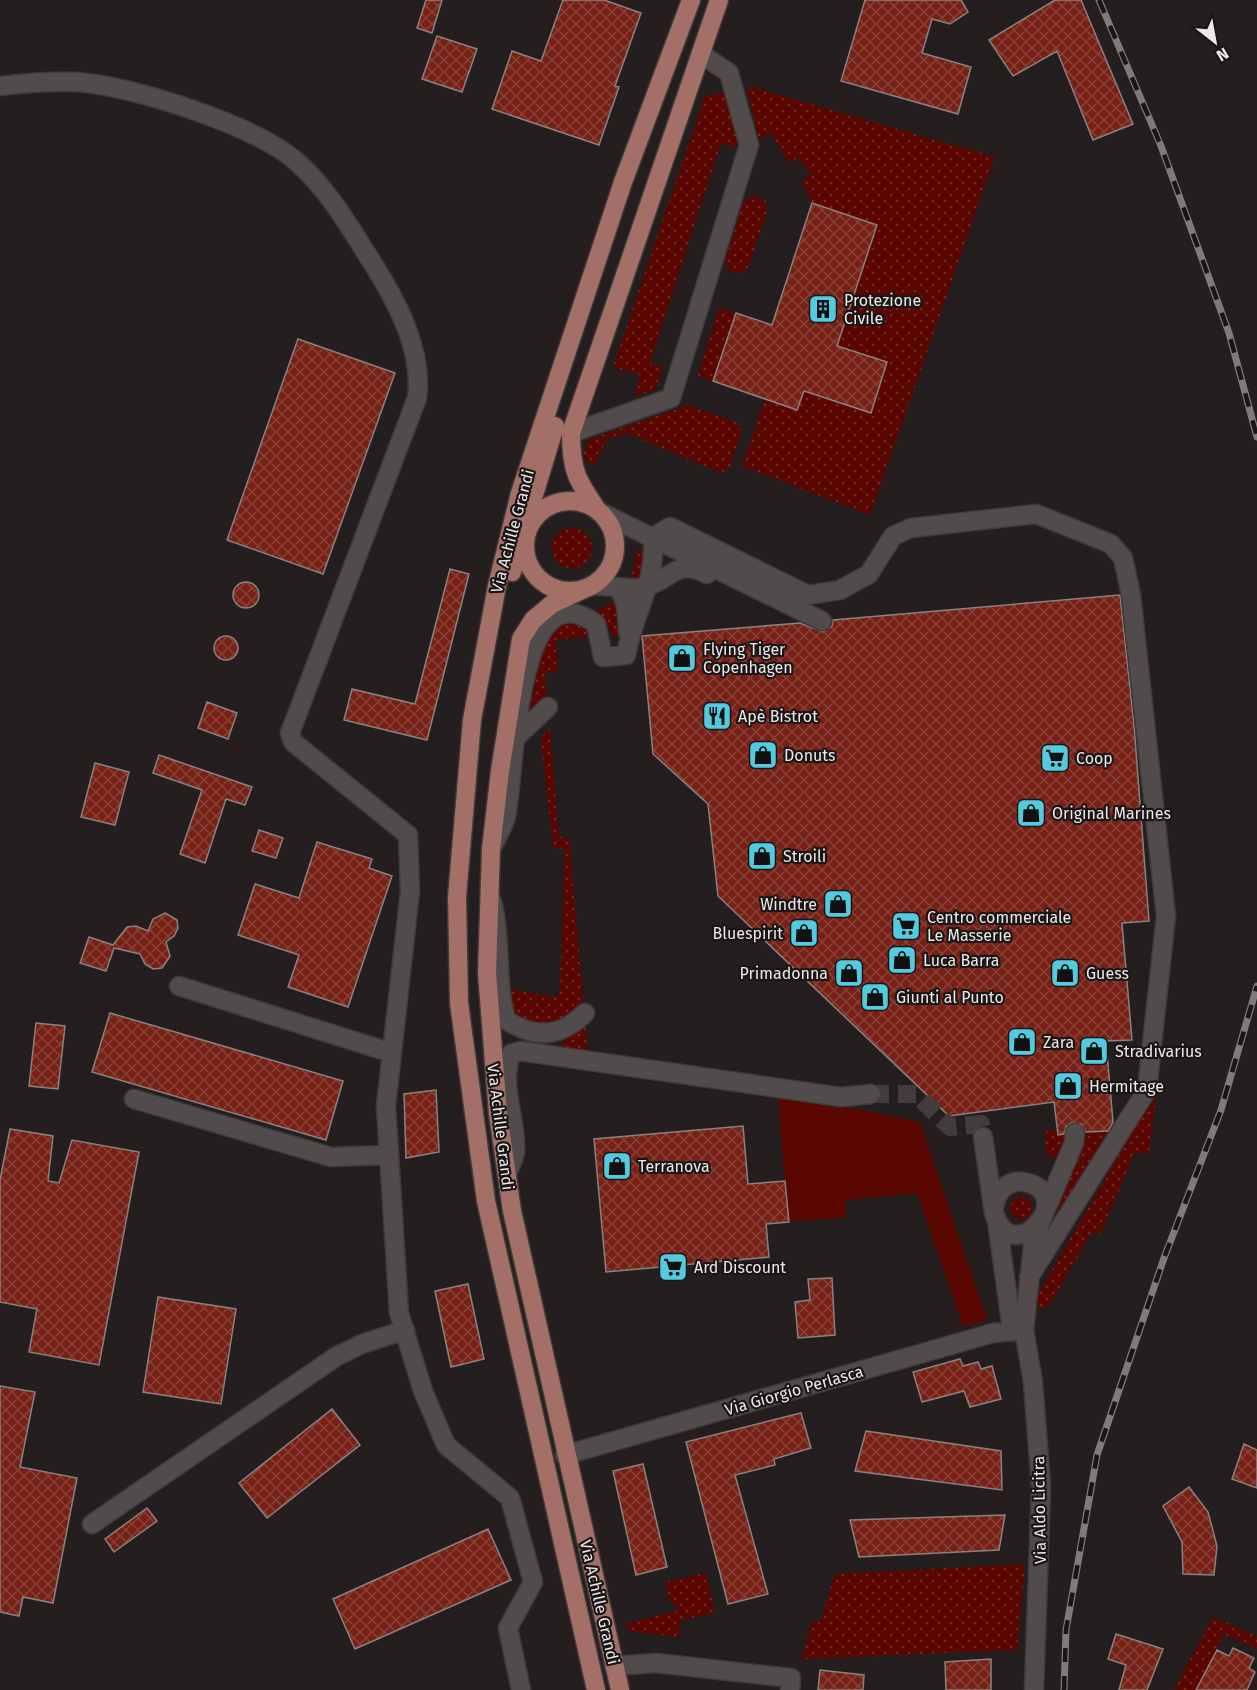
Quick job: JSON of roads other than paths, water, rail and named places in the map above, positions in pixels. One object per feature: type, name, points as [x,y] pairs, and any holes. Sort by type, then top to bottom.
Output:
[{"type":"main road","name":"Via Achille Grandi","points":[[596,1690],[486,1201],[459,1003],[457,897],[472,720],[497,586],[523,482],[654,93],[678,38],[691,0]]},
{"type":"main road","points":[[598,511],[581,503],[562,501],[539,512],[529,526],[524,544],[526,558],[532,572],[543,583],[556,589],[572,591],[589,586],[607,570],[615,550],[611,528],[581,486],[571,464],[571,433],[719,0]]},
{"type":"main road","name":"Via Achille Grandi","points":[[465,1046],[467,926],[476,783],[486,703],[515,556],[529,526],[533,498],[574,364],[660,110],[678,38]]},
{"type":"main road","name":"Via Achille Grandi","points":[[589,586],[552,604],[533,620],[521,639],[500,771],[491,849],[487,973],[498,1114],[507,1174],[565,1455],[620,1690]]},
{"type":"street","points":[[571,433],[671,398],[749,145],[729,73],[701,54]]},
{"type":"street","points":[[0,86],[39,82],[79,82],[141,94],[259,138],[296,161],[322,189],[384,282],[417,357],[419,380],[417,398],[290,733],[293,742],[408,835],[410,891],[386,1106],[399,1313],[423,1391],[446,1445],[510,1498],[533,1582],[508,1628],[522,1690]]},
{"type":"street","points":[[589,586],[634,589],[650,586],[677,568],[696,569],[813,622],[653,537],[598,511]]},
{"type":"street","points":[[653,537],[670,527],[808,595],[840,590],[869,574],[893,537],[910,528],[1036,513],[1110,544],[1123,558],[1131,595],[1166,916],[1147,1090],[1029,1277]]},
{"type":"street","points":[[491,849],[506,817],[514,739],[533,646],[543,628],[569,613],[584,615],[596,624],[603,657],[628,647],[650,586],[654,555],[653,537]]},
{"type":"street","points":[[617,587],[627,604],[628,647]]},
{"type":"street","points":[[514,739],[548,707]]},
{"type":"street","points":[[488,887],[499,929],[499,984],[506,1020],[518,1028],[544,1034],[564,1030],[585,1013]]},
{"type":"street","points":[[179,986],[392,1053]]},
{"type":"street","points":[[507,1174],[515,1153],[506,1088],[507,1065],[511,1054],[520,1051],[841,1097],[871,1094]]},
{"type":"street","points":[[134,1099],[331,1157],[388,1155]]},
{"type":"street","points":[[1018,1330],[1033,1245],[1074,1143],[1074,1133]]},
{"type":"street","points":[[983,1137],[995,1215],[1018,1330]]},
{"type":"street","points":[[1017,1182],[1028,1183],[1044,1198],[1043,1216],[1030,1232],[1018,1234],[1006,1230],[995,1215],[998,1193],[1006,1185],[1017,1182]]},
{"type":"street","points":[[92,1524],[337,1356],[362,1344],[405,1330]]},
{"type":"street","name":"Via Giorgio Perlasca","points":[[565,1455],[1018,1330]]},
{"type":"street","name":"Via Aldo Licitra","points":[[1018,1330],[1033,1382],[1041,1486],[1034,1690]]},
{"type":"street","points":[[614,1666],[656,1663],[791,1677],[790,1690]]},
{"type":"tunnel","points":[[871,1094],[916,1094],[950,1127],[981,1124],[983,1137]]},
{"type":"railway","points":[[1099,0],[1161,146],[1229,333],[1257,437]]},
{"type":"railway","points":[[1064,1690],[1066,1630],[1097,1455],[1164,1258],[1221,1110],[1257,986]]},
{"type":"place","name":"Protezione Civile","points":[[823,309]]},
{"type":"place","name":"Flying Tiger Copenhagen","points":[[682,658]]},
{"type":"place","name":"Apè Bistrot","points":[[717,716]]},
{"type":"place","name":"Donuts","points":[[763,755]]},
{"type":"place","name":"Coop","points":[[1055,758]]},
{"type":"place","name":"Original Marines","points":[[1031,813]]},
{"type":"place","name":"Stroili","points":[[762,856]]},
{"type":"place","name":"Windtre","points":[[838,904]]},
{"type":"place","name":"Centro commerciale Le Masserie","points":[[906,926]]},
{"type":"place","name":"Bluespirit","points":[[804,933]]},
{"type":"place","name":"Luca Barra","points":[[902,960]]},
{"type":"place","name":"Primadonna","points":[[849,973]]},
{"type":"place","name":"Guess","points":[[1065,973]]},
{"type":"place","name":"Giunti al Punto","points":[[875,997]]},
{"type":"place","name":"Zara","points":[[1022,1042]]},
{"type":"place","name":"Stradivarius","points":[[1094,1051]]},
{"type":"place","name":"Hermitage","points":[[1068,1086]]},
{"type":"place","name":"Terranova","points":[[617,1166]]},
{"type":"place","name":"Ard Discount","points":[[673,1267]]}]
